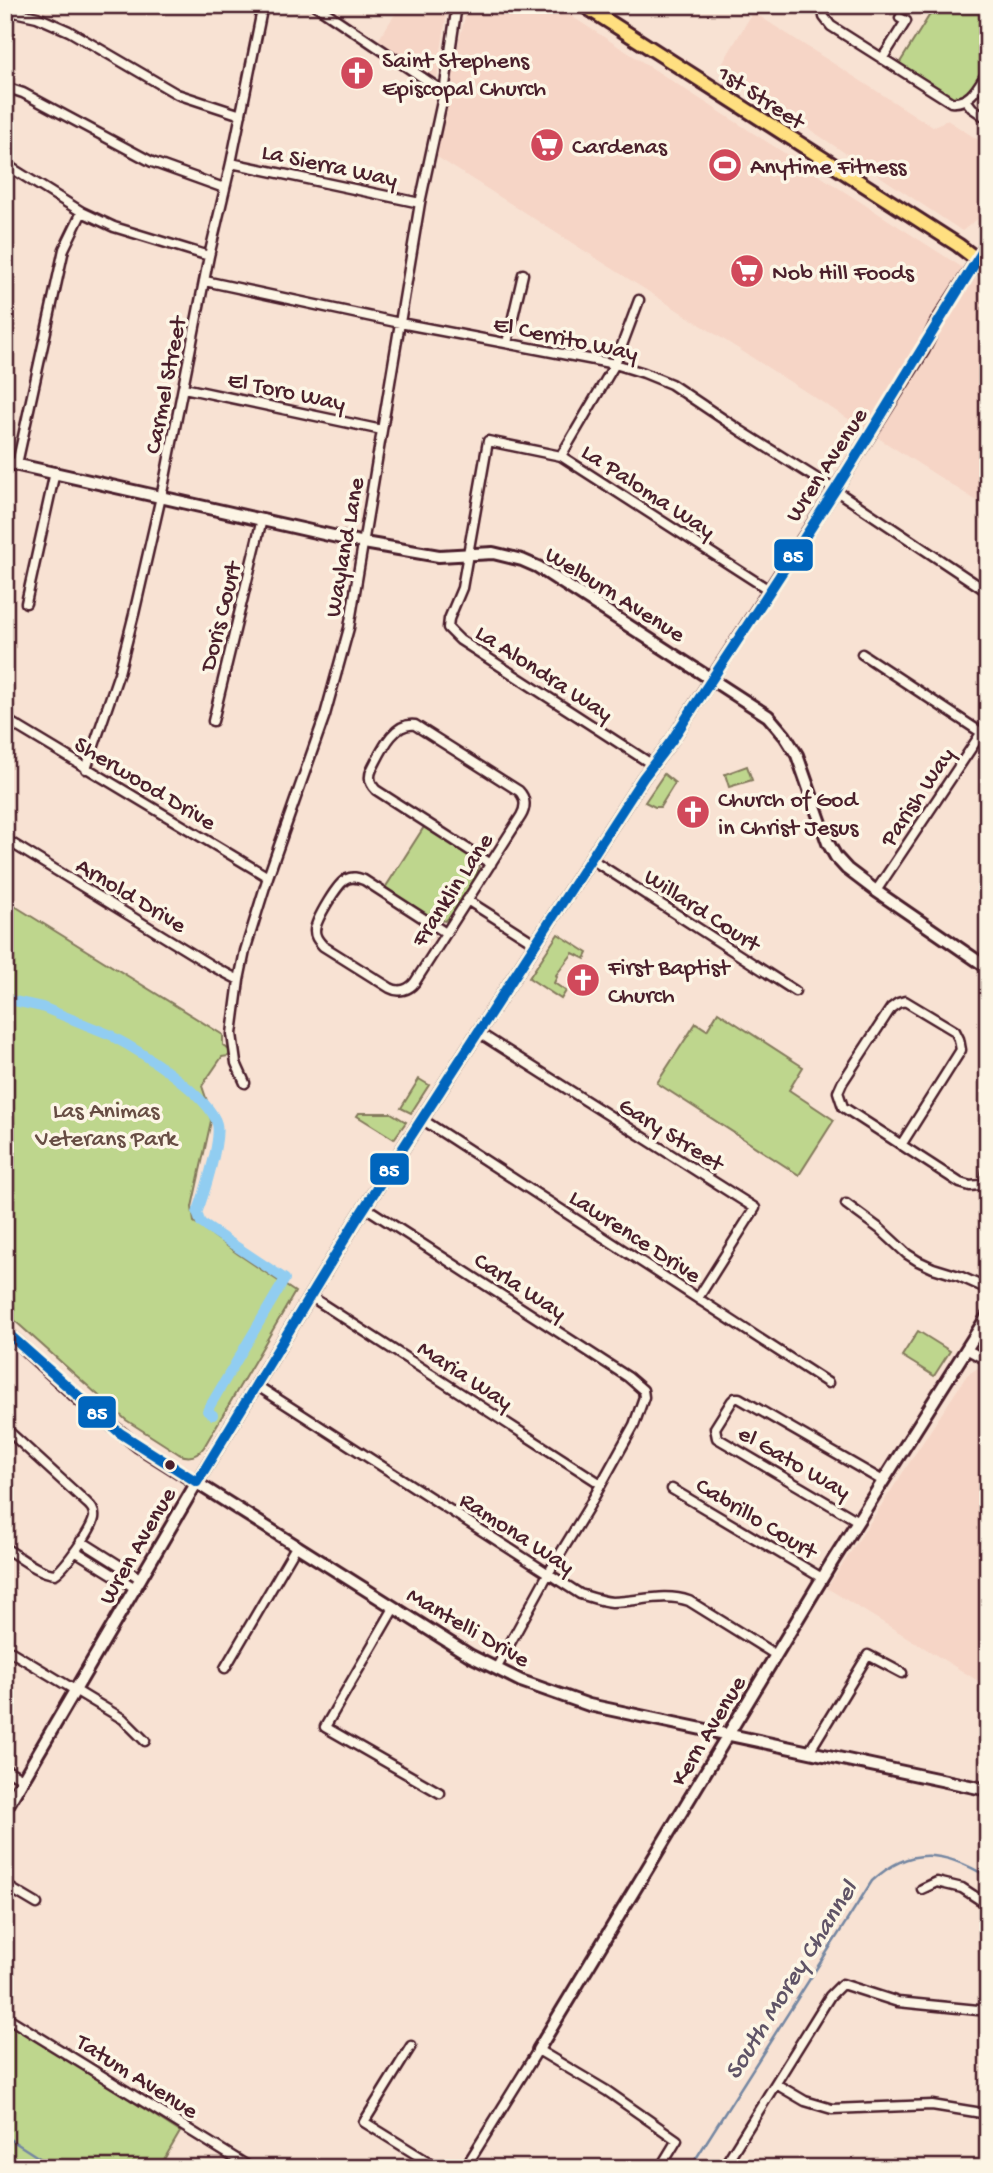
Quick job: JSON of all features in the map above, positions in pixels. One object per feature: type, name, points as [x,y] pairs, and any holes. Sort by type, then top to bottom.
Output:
[{"type":"main road","name":"1st Street","points":[[583,5],[983,264]]},
{"type":"street","name":"Carmel Street","points":[[86,769],[120,673],[161,496],[263,5]]},
{"type":"street","points":[[316,5],[444,92]]},
{"type":"street","name":"Wayland Lane","points":[[245,1083],[236,1063],[232,1034],[239,980],[268,877],[325,715],[349,628],[420,203],[444,92],[457,5]]},
{"type":"street","points":[[823,5],[824,17],[831,26],[951,102],[960,103],[967,100],[988,71]]},
{"type":"street","name":"La Sierra Way","points":[[5,10],[69,30],[177,94],[241,115]]},
{"type":"street","points":[[882,59],[906,21],[900,18]]},
{"type":"street","points":[[5,87],[23,93],[152,162],[225,188]]},
{"type":"street","points":[[967,100],[972,108],[988,120]]},
{"type":"street","name":"La Sierra Way","points":[[231,163],[420,203]]},
{"type":"street","points":[[5,164],[82,212],[114,227],[209,256]]},
{"type":"street","points":[[11,463],[64,249],[82,212]]},
{"type":"street","name":"Wren Avenue","points":[[5,1810],[197,1482],[365,1207],[835,490],[923,350],[937,322],[983,264],[988,243]]},
{"type":"street","points":[[507,343],[523,274]]},
{"type":"street","name":"El Cerrito Way","points":[[205,281],[400,323],[615,364],[644,373],[671,384],[988,592]]},
{"type":"street","points":[[561,456],[615,364],[639,300]]},
{"type":"street","name":"El Toro Way","points":[[184,388],[382,430]]},
{"type":"street","name":"La Paloma Way","points":[[468,554],[488,442],[561,456],[769,590]]},
{"type":"street","name":"Welburn Avenue","points":[[11,463],[364,543],[439,556],[505,555],[538,567],[758,709],[776,725],[797,755],[832,850],[847,869],[988,968]]},
{"type":"street","points":[[26,603],[55,472]]},
{"type":"street","name":"Doris Court","points":[[213,721],[262,519]]},
{"type":"street","name":"La Alondra Way","points":[[468,554],[462,588],[448,624],[451,633],[653,765]]},
{"type":"street","points":[[862,654],[985,735]]},
{"type":"street","name":"Sherwood Drive","points":[[5,719],[268,877]]},
{"type":"street","name":"Parish Way","points":[[876,891],[985,735],[988,723]]},
{"type":"street","name":"Franklin Lane","points":[[446,933],[363,880],[353,877],[338,886],[318,922],[316,933],[323,946],[394,991],[403,990],[415,982],[491,864],[523,813],[525,804],[519,791],[415,725],[403,725],[396,730],[372,769],[370,779],[376,790],[491,864]]},
{"type":"street","name":"Arnold Drive","points":[[5,839],[239,980]]},
{"type":"street","name":"Willard Court","points":[[591,859],[794,992]]},
{"type":"street","points":[[467,900],[536,944]]},
{"type":"street","points":[[901,1145],[961,1049],[955,1031],[905,1001],[891,1008],[842,1083],[838,1092],[842,1107],[901,1145],[960,1183],[970,1186],[986,1184],[988,1164]]},
{"type":"street","name":"Gary Street","points":[[479,1032],[755,1208],[698,1298]]},
{"type":"street","name":"Lawrence Drive","points":[[423,1120],[828,1383]]},
{"type":"street","points":[[846,1204],[918,1261],[988,1289]]},
{"type":"street","name":"Carla Way","points":[[365,1207],[628,1377],[643,1390],[642,1403],[634,1425],[601,1484]]},
{"type":"street","name":"Maria Way","points":[[310,1296],[601,1484]]},
{"type":"street","name":"Kern Avenue","points":[[465,2168],[822,1578],[988,1315]]},
{"type":"street","name":"Mantelli Drive","points":[[5,1331],[120,1433],[444,1641],[496,1669],[544,1690],[589,1705],[988,1790]]},
{"type":"street","points":[[966,1349],[988,1362]]},
{"type":"street","name":"Ramona Way","points":[[256,1385],[580,1594],[610,1602],[680,1597],[776,1654]]},
{"type":"street","name":"el Gato Way","points":[[858,1521],[717,1438],[715,1428],[735,1398],[739,1398],[883,1481]]},
{"type":"street","points":[[5,1428],[92,1508],[93,1520],[66,1566],[55,1574],[48,1573],[5,1548]]},
{"type":"street","points":[[496,1669],[601,1484]]},
{"type":"street","name":"Cabrillo Court","points":[[672,1489],[822,1578]]},
{"type":"street","points":[[81,1541],[138,1583]]},
{"type":"street","points":[[225,1668],[297,1545]]},
{"type":"street","points":[[75,1551],[138,1583]]},
{"type":"street","points":[[394,1608],[325,1727],[440,1793]]},
{"type":"street","points":[[5,1648],[123,1719],[145,1741]]},
{"type":"street","points":[[809,1752],[868,1655],[902,1673]]},
{"type":"street","points":[[5,1769],[23,1779]]},
{"type":"street","points":[[922,1889],[937,1882],[962,1888],[988,1905]]},
{"type":"street","points":[[5,1885],[37,1904]]},
{"type":"street","points":[[723,2168],[830,1996],[842,1983],[898,2002],[988,2011]]},
{"type":"street","name":"Tatum Avenue","points":[[5,2016],[251,2168]]},
{"type":"street","points":[[411,2046],[364,2122],[438,2168]]},
{"type":"street","points":[[538,2050],[607,2091],[677,2140],[660,2168]]},
{"type":"street","points":[[776,2084],[805,2101],[832,2109],[932,2105],[988,2114]]},
{"type":"shaded area","points":[[401,5],[448,5],[436,84],[375,45]]},
{"type":"shaded area","points":[[468,5],[554,5],[960,266],[988,287],[988,508],[431,153]]},
{"type":"shaded area","points":[[753,12],[933,127],[947,120],[988,146],[988,204],[980,217],[962,231],[719,69]]},
{"type":"shaded area","points":[[978,1368],[988,1373],[988,1687],[827,1588],[967,1375]]},
{"type":"green space","points":[[942,5],[988,5],[988,63],[962,98],[951,97],[899,64],[929,16]]},
{"type":"green space","points":[[747,766],[752,780],[729,787],[725,774]]},
{"type":"green space","points":[[664,774],[675,783],[660,807],[655,807],[645,802]]},
{"type":"green space","points":[[424,827],[473,858],[479,867],[476,877],[445,921],[434,919],[385,888]]},
{"type":"green space","name":"Las Animas Veterans Park","points":[[5,900],[223,1035],[223,1045],[229,1050],[229,1056],[222,1057],[202,1086],[211,1121],[192,1207],[194,1222],[295,1292],[204,1447],[193,1456],[179,1454],[126,1420],[5,1312]]},
{"type":"green space","points":[[558,934],[588,953],[585,959],[573,953],[556,975],[554,983],[566,991],[561,999],[529,978]]},
{"type":"green space","points":[[718,1012],[803,1067],[789,1090],[834,1120],[799,1175],[657,1083],[696,1023],[707,1030]]},
{"type":"green space","points":[[419,1079],[429,1085],[411,1113],[401,1108]]},
{"type":"green space","points":[[359,1113],[391,1113],[406,1122],[394,1139],[357,1116]]},
{"type":"green space","points":[[918,1331],[950,1351],[934,1376],[902,1356]]},
{"type":"green space","points":[[5,2019],[180,2132],[159,2168],[5,2168]]},
{"type":"waterway","points":[[5,999],[42,1007],[111,1035]]},
{"type":"waterway","points":[[115,1038],[173,1075],[212,1113],[218,1132],[197,1213],[201,1223],[285,1279],[207,1411],[213,1415]]},
{"type":"waterway","name":"South Morey Channel","points":[[690,2168],[872,1881],[886,1869],[901,1862],[928,1856],[943,1857],[988,1877]]},
{"type":"waterway","points":[[5,2136],[55,2168]]},
{"type":"transit line","name":"85","points":[[197,1482],[357,1219],[643,778],[672,740],[796,551],[988,243]]},
{"type":"transit line","name":"85","points":[[5,1331],[120,1433],[197,1482]]},
{"type":"place","name":"Saint Stephens Episcopal Church","points":[[357,73]]},
{"type":"place","name":"Cardenas","points":[[547,145]]},
{"type":"place","name":"Anytime Fitness","points":[[725,165]]},
{"type":"place","name":"Nob Hill Foods","points":[[747,271]]},
{"type":"place","name":"Church of God in Christ Jesus","points":[[693,812]]},
{"type":"place","name":"First Baptist Church","points":[[583,980]]}]
